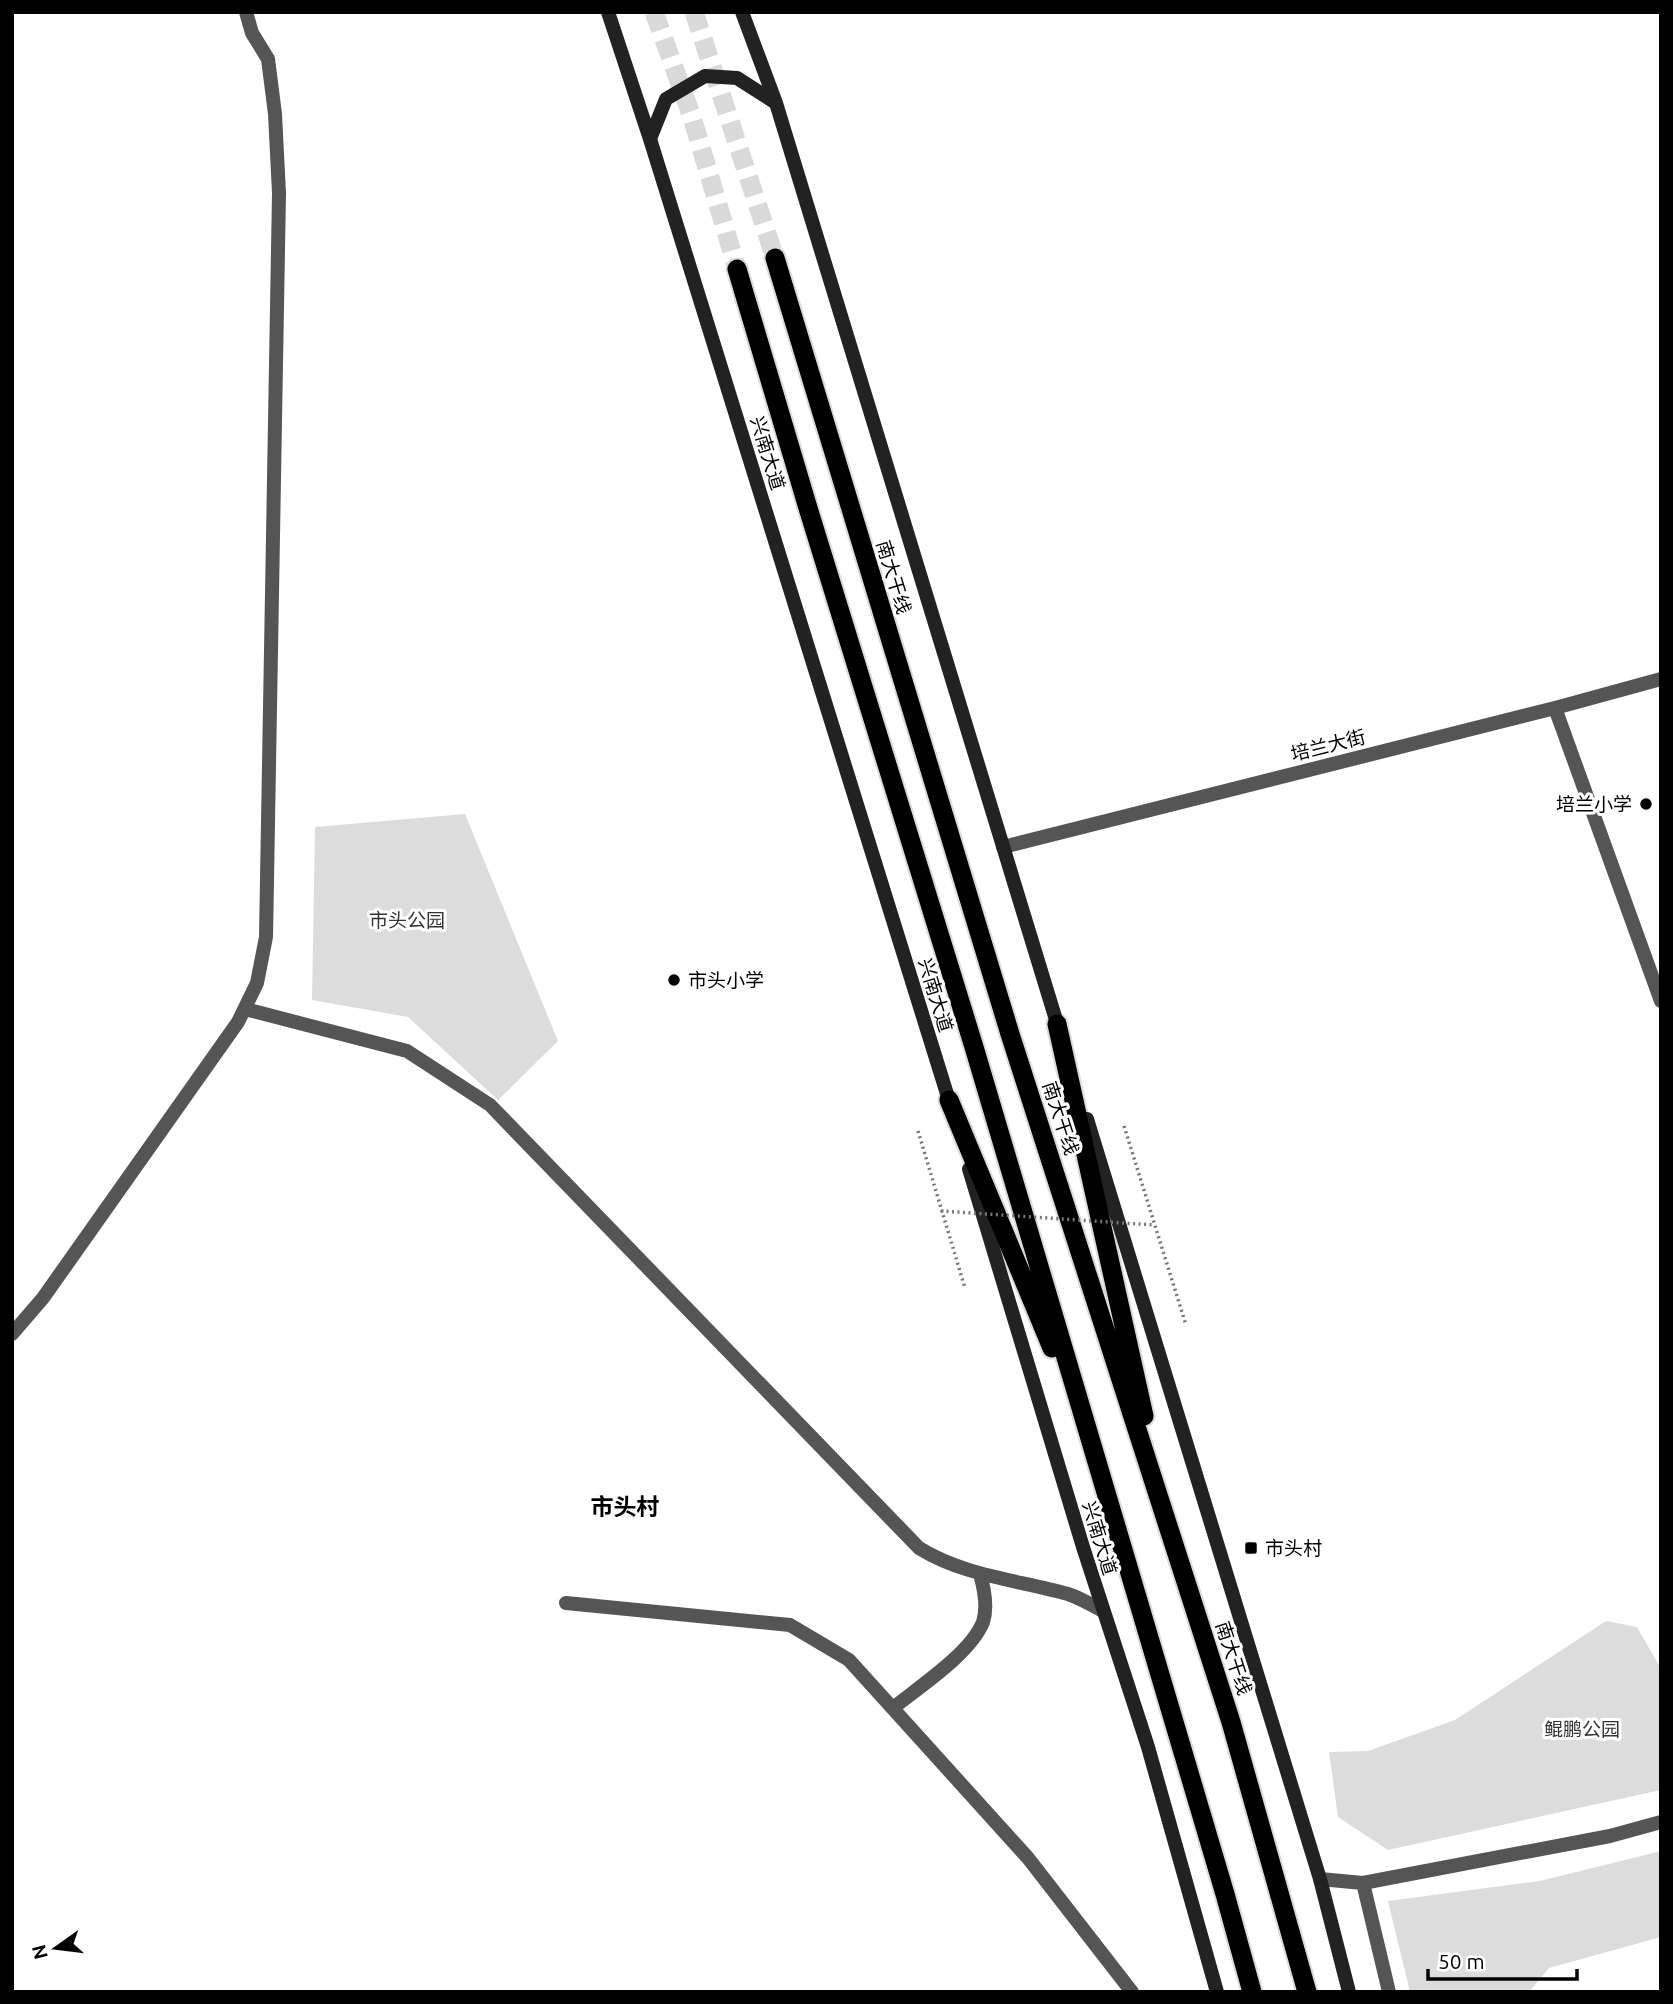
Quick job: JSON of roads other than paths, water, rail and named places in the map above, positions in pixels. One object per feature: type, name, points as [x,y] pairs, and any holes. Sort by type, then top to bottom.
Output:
[{"type":"highway","name":"南大干线","points":[[775,258],[1010,1034],[1231,1722],[1307,1992]]},
{"type":"highway","points":[[737,269],[974,1047],[1226,1894],[1252,1992]]},
{"type":"highway","points":[[1057,1024],[1170,1533]]},
{"type":"highway","points":[[949,1100],[1091,1443]]},
{"type":"main road","name":"兴南大道","points":[[608,12],[949,1100],[1103,1611],[1147,1747],[1217,1992]]},
{"type":"main road","points":[[744,16],[776,103],[1320,1879],[1349,1992]]},
{"type":"main road","points":[[650,139],[666,99],[705,76],[737,78],[776,103]]},
{"type":"street","points":[[12,1334],[43,1298],[238,1022],[257,983],[266,937],[279,193],[275,114],[268,59],[252,33],[246,12]]},
{"type":"street","name":"培兰大街","points":[[1003,847],[1661,679]]},
{"type":"street","points":[[1555,708],[1661,1001]]},
{"type":"street","points":[[245,1009],[407,1051],[490,1105],[919,1548],[938,1560],[981,1574],[1072,1595],[1103,1611]]},
{"type":"street","points":[[893,1708],[962,1651],[983,1621],[986,1593],[981,1574]]},
{"type":"street","points":[[566,1604],[790,1625],[849,1660],[1028,1858],[1132,1992]]},
{"type":"street","points":[[1320,1879],[1363,1883],[1610,1836],[1661,1822]]},
{"type":"street","points":[[1363,1883],[1389,1992]]},
{"type":"tunnel","points":[[654,12],[692,117],[737,269]]},
{"type":"tunnel","points":[[694,12],[775,258]]},
{"type":"place","name":"培兰小学","points":[[1646,804]]},
{"type":"place","name":"市头小学","points":[[674,980]]},
{"type":"place","name":"市头村","points":[[1251,1548]]},
{"type":"district","name":"市头村","points":[[625,1506]]},
{"type":"park label","name":"市头公园","points":[[407,920]]},
{"type":"park label","name":"鲲鹏公园","points":[[1582,1729]]}]
